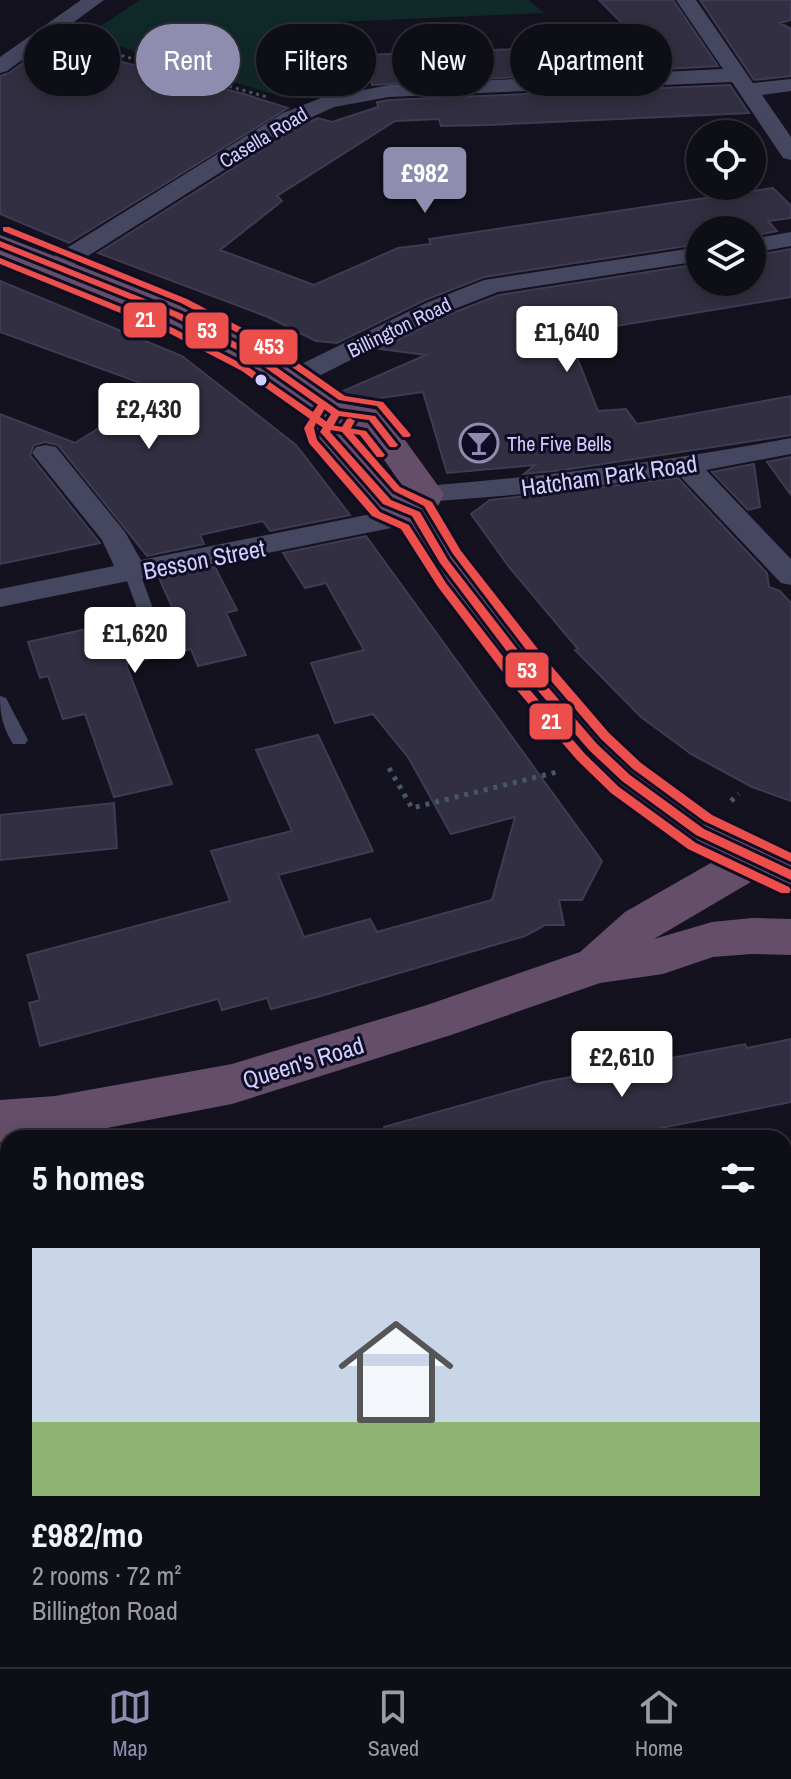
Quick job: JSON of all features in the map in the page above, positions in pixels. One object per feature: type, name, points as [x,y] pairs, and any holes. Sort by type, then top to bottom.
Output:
[{"type":"highway","points":[[0,244],[177,315],[292,379],[336,413],[325,432],[387,502],[421,504],[432,546],[551,702],[592,748],[674,816],[771,867]]},
{"type":"highway","name":"Queen's Road","points":[[597,965],[641,924],[691,898],[771,867]]},
{"type":"highway","name":"Queen's Road","points":[[0,1121],[56,1128],[259,1076],[434,1022],[597,965],[663,956],[712,940],[791,937]]},
{"type":"street","points":[[694,1],[791,153]]},
{"type":"street","points":[[58,24],[85,4]]},
{"type":"street","points":[[0,67],[24,49]]},
{"type":"street","name":"Casella Road","points":[[55,266],[300,106],[389,91],[743,82],[791,85]]},
{"type":"street","points":[[766,243],[791,239]]},
{"type":"street","name":"Billington Road","points":[[292,379],[435,308],[493,285],[686,256]]},
{"type":"street","name":"Hatcham Park Road","points":[[313,537],[421,504],[686,466],[791,446]]},
{"type":"street","points":[[46,453],[115,538],[132,573]]},
{"type":"street","points":[[686,466],[791,576]]},
{"type":"street","name":"Besson Street","points":[[0,598],[313,537]]},
{"type":"lane","points":[[132,573],[157,641]]},
{"type":"lane","points":[[0,702],[19,740]]},
{"type":"path","points":[[120,55],[300,106],[301,96]]},
{"type":"path","points":[[389,768],[412,808],[557,772]]},
{"type":"path","points":[[731,801],[739,794]]},
{"type":"green space","points":[[140,0],[528,0],[545,13],[256,24],[256,89],[240,84],[240,24],[136,24],[136,52],[120,47],[120,24],[104,24]]},
{"type":"building","points":[[599,0],[673,0],[718,66],[672,69],[672,24],[623,24]]},
{"type":"building","points":[[700,0],[791,0],[791,20],[780,23],[791,29],[791,76],[754,80]]},
{"type":"building","points":[[510,49],[510,77],[494,78],[494,50]]},
{"type":"building","points":[[392,54],[392,84],[376,85],[376,55]]},
{"type":"building","points":[[120,61],[136,66],[136,96],[240,96],[240,93],[288,108],[69,243],[0,214],[0,76],[24,62],[24,96],[120,96]]},
{"type":"building","points":[[730,85],[749,113],[488,125],[441,126],[439,119],[395,121],[277,196],[282,201],[220,250],[314,285],[398,248],[431,244],[429,239],[692,200],[766,200],[766,189],[773,188],[791,206],[791,218],[768,221],[777,231],[766,233],[766,216],[686,216],[686,246],[484,277],[425,300],[337,343],[316,341],[268,317],[98,253],[300,126],[318,118],[332,122],[378,107],[377,102],[389,100],[510,95],[672,96],[672,88]]},
{"type":"building","points":[[791,249],[791,297],[568,334],[598,411],[626,409],[637,424],[791,396],[791,435],[563,470],[524,474],[535,465],[447,473],[423,392],[351,402],[336,394],[426,355],[380,349],[445,316],[499,295],[686,266],[686,296],[766,296],[766,253]]},
{"type":"building","points":[[0,281],[182,356],[296,445],[350,515],[270,531],[263,521],[200,535],[204,544],[147,556],[58,445],[45,442],[34,445],[30,455],[100,543],[0,564],[0,414],[75,443],[160,390],[0,332]]},
{"type":"building","points":[[791,457],[791,495],[767,462]]},
{"type":"building","points":[[754,464],[760,507],[748,510],[712,472]]},
{"type":"building","points":[[678,478],[767,573],[769,587],[780,591],[791,603],[791,801],[752,787],[691,754],[641,717],[575,650],[578,649],[509,567],[471,514],[490,500]]},
{"type":"building","points":[[366,536],[602,861],[582,900],[559,900],[564,925],[545,925],[525,936],[321,996],[271,1009],[267,998],[222,1010],[218,999],[40,1046],[29,1003],[40,1000],[27,955],[230,901],[211,851],[292,831],[256,750],[318,735],[373,851],[278,875],[304,937],[370,919],[377,932],[492,900],[515,817],[451,834],[408,757],[373,714],[335,723],[311,663],[364,650],[326,583],[305,588],[283,553]]},
{"type":"building","points":[[215,567],[237,610],[226,613],[246,655],[198,666],[191,649],[126,664],[172,784],[114,797],[85,714],[63,719],[48,676],[40,678],[28,642],[91,628],[93,634],[140,624],[147,644],[155,649],[164,648],[168,640],[160,620],[176,616],[159,578]]},
{"type":"building","points":[[114,803],[117,848],[0,860],[0,815]]},
{"type":"building","points":[[791,1039],[791,1102],[651,1130],[385,1130],[384,1127],[544,1082],[745,1044],[747,1048]]},
{"type":"transit line","name":"453","points":[[6,229],[184,301],[262,342],[342,398],[380,404],[406,435]]},
{"type":"transit line","name":"53","points":[[0,244],[177,315],[253,355],[336,413],[372,418],[393,445]]},
{"type":"transit line","name":"21","points":[[0,261],[170,330],[245,369],[328,427],[363,433],[380,455]]},
{"type":"transit line","name":"21","points":[[322,405],[309,428],[312,441],[376,514],[405,527],[442,585],[519,685],[581,757],[615,790],[692,846],[785,890]]},
{"type":"transit line","name":"53","points":[[336,413],[325,432],[387,502],[416,514],[444,561],[531,675],[593,747],[626,778],[700,832],[791,875]]},
{"type":"transit line","name":"453","points":[[350,421],[345,430],[397,489],[428,504],[457,552],[544,665],[605,736],[637,766],[708,818],[791,858]]},
{"type":"place","name":"The Five Bells","points":[[479,443]]}]
